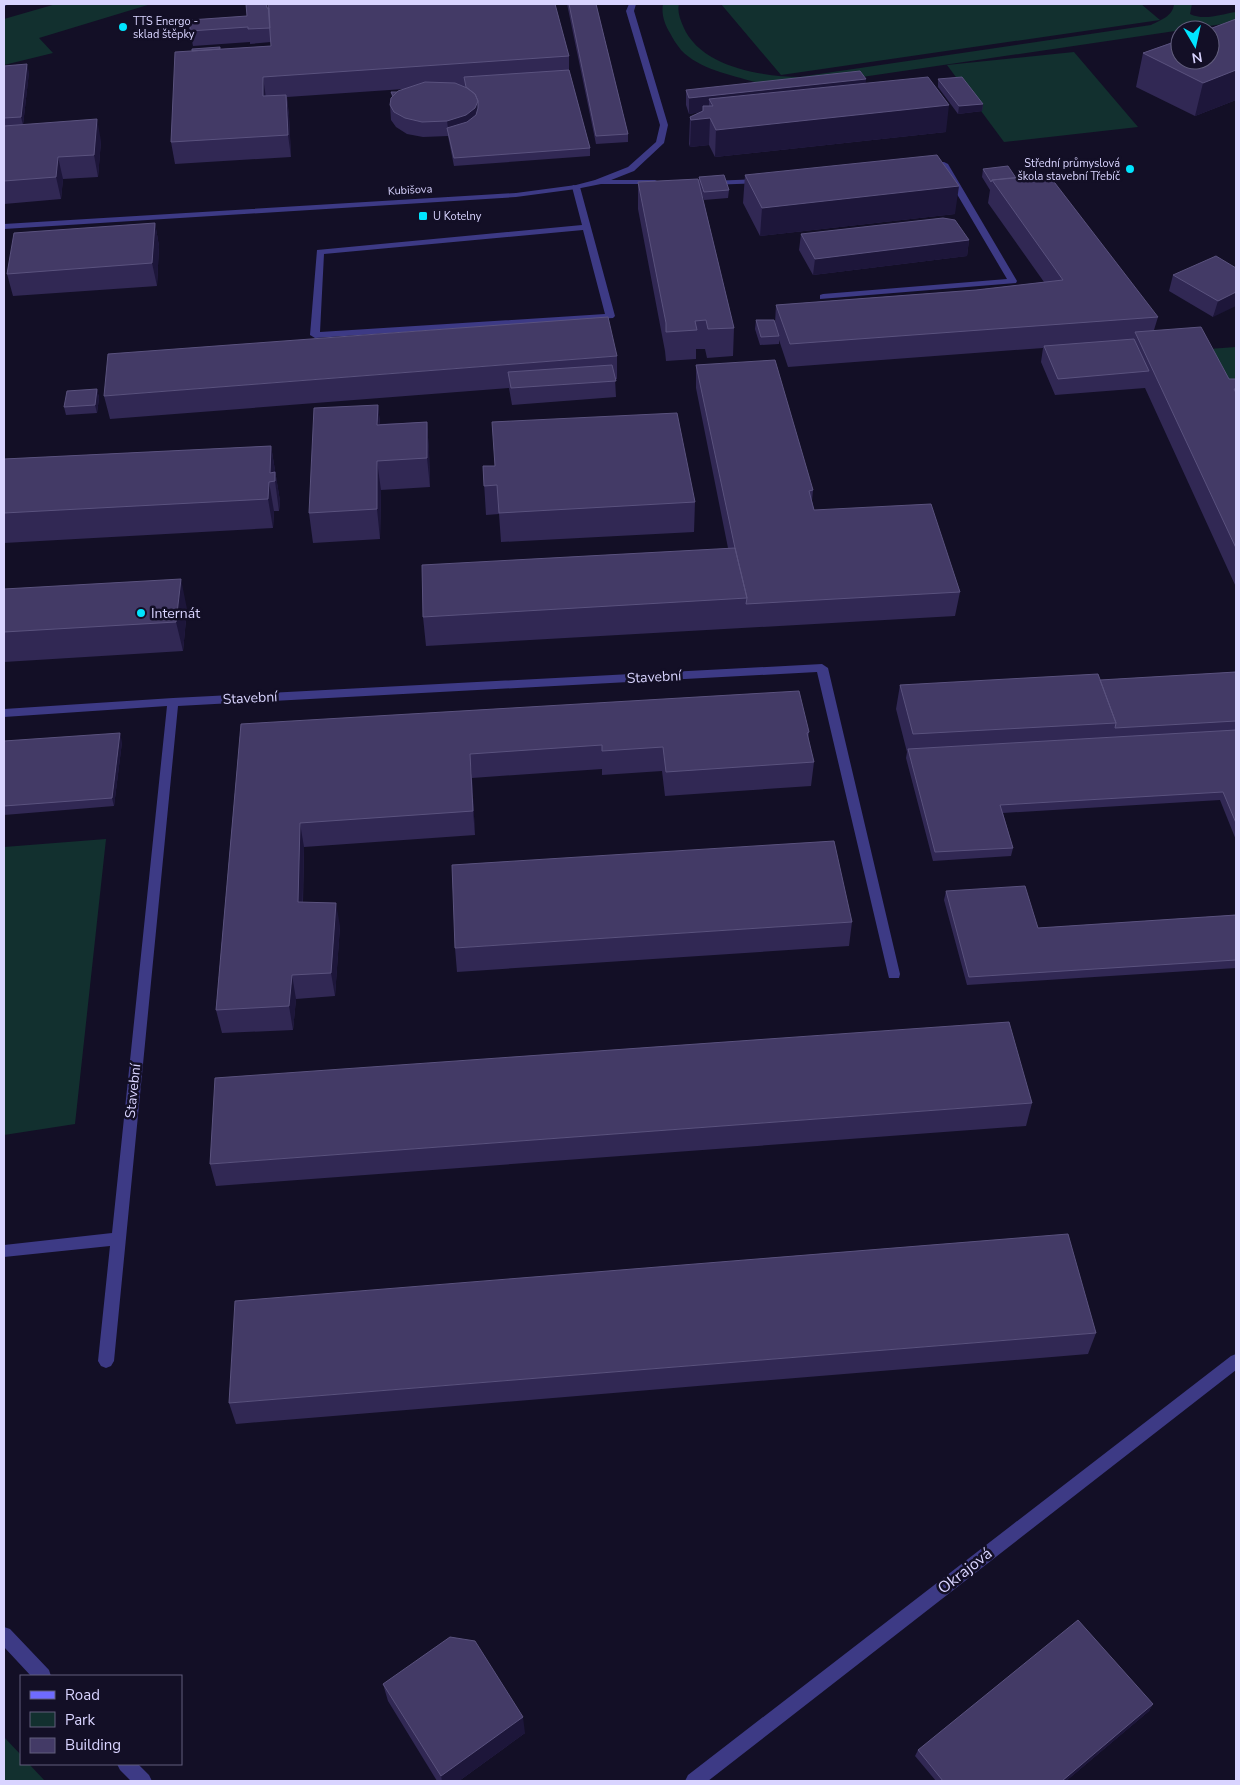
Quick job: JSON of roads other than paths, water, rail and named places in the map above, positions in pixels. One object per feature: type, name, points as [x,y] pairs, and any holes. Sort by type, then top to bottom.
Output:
[{"type":"street","name":"Kubišova","points":[[4,227],[516,195],[598,182],[631,169],[660,143],[664,125],[630,11],[632,4]]},
{"type":"street","points":[[822,297],[1013,282],[944,164],[914,166]]},
{"type":"street","points":[[697,183],[737,183],[766,180]]},
{"type":"street","points":[[598,182],[667,182]]},
{"type":"street","points":[[576,187],[588,227],[610,316],[315,334],[320,252],[588,227]]},
{"type":"street","name":"Stavební","points":[[4,713],[173,702],[822,668],[894,974]]},
{"type":"street","name":"Stavební","points":[[106,1361],[173,702]]},
{"type":"street","points":[[4,1251],[118,1239]]},
{"type":"street","name":"Okrajová","points":[[694,1781],[1236,1361]]},
{"type":"street","points":[[4,1635],[42,1675]]},
{"type":"street","points":[[127,1765],[143,1781]]},
{"type":"place","name":"TTS Energo - sklad štěpky","points":[[123,27]]},
{"type":"place","name":"Střední průmyslová škola stavební Třebíč","points":[[1130,169]]},
{"type":"place","name":"U Kotelny","points":[[423,216]]},
{"type":"place","name":"Internát","points":[[141,613]]}]
